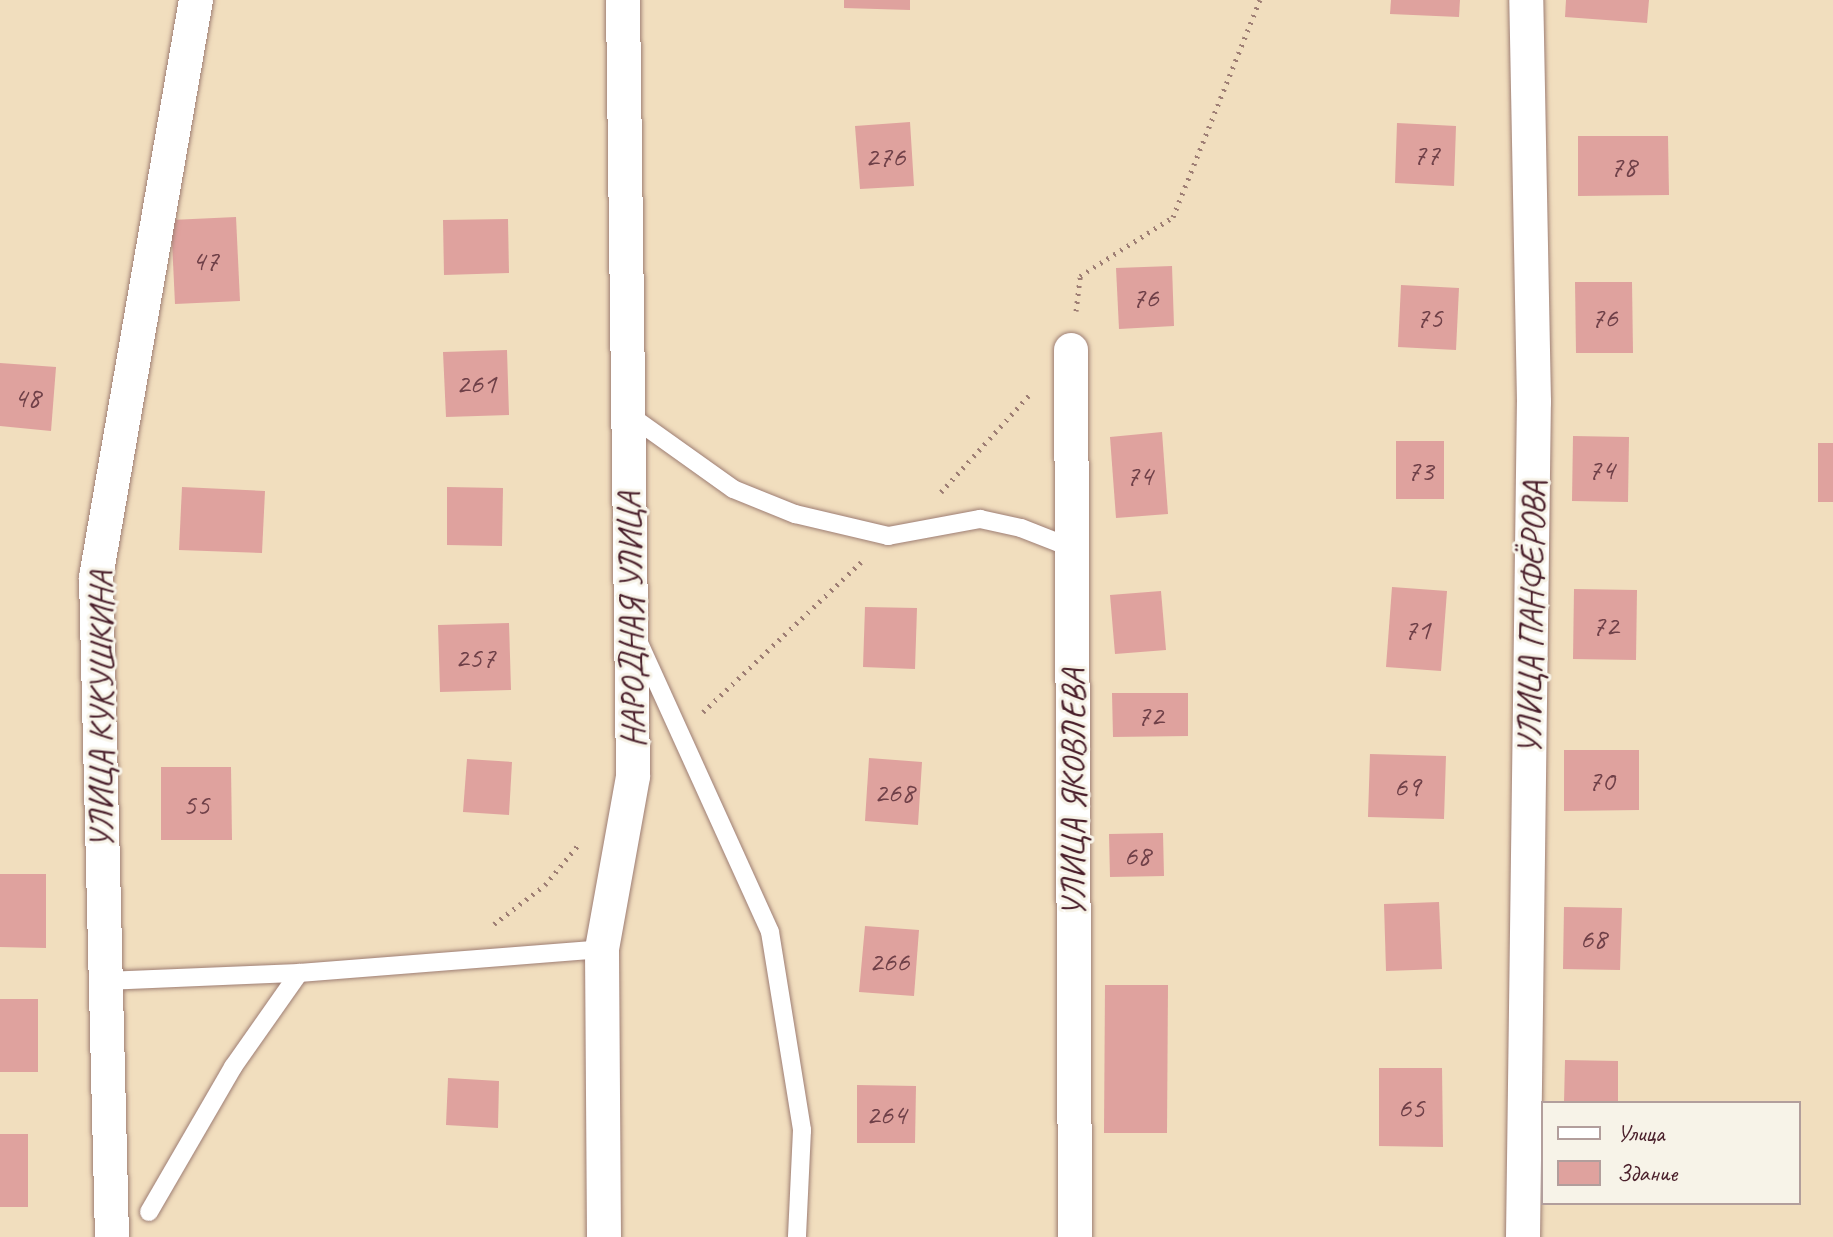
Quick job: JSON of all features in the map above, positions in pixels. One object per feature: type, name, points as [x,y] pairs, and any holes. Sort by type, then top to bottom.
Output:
[{"type":"street","name":"УЛИЦА КУКУШКИНА","points":[[112,1237],[96,577],[196,0]]},
{"type":"street","name":"НАРОДНАЯ УЛИЦА","points":[[604,1237],[602,949],[633,776],[623,0]]},
{"type":"street","name":"УЛИЦА ПАНФЁРОВА","points":[[1523,1237],[1534,402],[1526,0]]},
{"type":"street","name":"УЛИЦА ЯКОВЛЕВА","points":[[1071,350],[1075,1237]]},
{"type":"lane","points":[[628,414],[733,489],[795,514],[888,536],[980,519],[1021,528],[1072,548]]},
{"type":"lane","points":[[631,626],[770,932],[802,1130],[797,1237]]},
{"type":"lane","points":[[105,981],[299,973],[602,949]]},
{"type":"lane","points":[[149,1212],[233,1067],[299,973]]},
{"type":"path","points":[[680,733],[888,536],[921,514],[1071,350],[1080,276],[1173,217],[1260,0]]},
{"type":"path","points":[[490,926],[545,885],[584,837]]},
{"type":"building","points":[[844,0],[910,0],[910,10],[844,8]]},
{"type":"building","points":[[1391,0],[1460,0],[1459,17],[1390,14]]},
{"type":"building","points":[[1566,0],[1649,0],[1647,23],[1565,17]]},
{"type":"building","points":[[910,122],[914,186],[860,189],[855,126]]},
{"type":"building","points":[[1397,123],[1456,126],[1454,186],[1395,183]]},
{"type":"building","points":[[1578,136],[1668,136],[1669,195],[1578,196]]},
{"type":"building","points":[[236,217],[240,301],[175,304],[171,220]]},
{"type":"building","points":[[508,219],[509,273],[444,275],[443,220]]},
{"type":"building","points":[[1172,266],[1174,326],[1119,329],[1116,268]]},
{"type":"building","points":[[1575,282],[1632,282],[1633,353],[1576,353]]},
{"type":"building","points":[[1401,285],[1459,288],[1456,350],[1398,347]]},
{"type":"building","points":[[507,350],[509,415],[446,417],[443,352]]},
{"type":"building","points":[[0,363],[56,367],[51,431],[0,426]]},
{"type":"building","points":[[1162,432],[1168,514],[1116,518],[1110,437]]},
{"type":"building","points":[[1573,436],[1629,437],[1628,502],[1572,501]]},
{"type":"building","points":[[1396,441],[1444,441],[1444,499],[1396,499]]},
{"type":"building","points":[[1818,443],[1833,443],[1833,502],[1818,502]]},
{"type":"building","points":[[182,487],[265,491],[262,553],[179,550]]},
{"type":"building","points":[[447,487],[503,488],[502,546],[447,545]]},
{"type":"building","points":[[1392,587],[1447,591],[1441,671],[1386,667]]},
{"type":"building","points":[[1574,589],[1637,590],[1636,660],[1573,659]]},
{"type":"building","points":[[1161,591],[1166,650],[1115,654],[1110,595]]},
{"type":"building","points":[[865,607],[917,608],[915,669],[863,667]]},
{"type":"building","points":[[509,623],[511,690],[440,692],[438,625]]},
{"type":"building","points":[[1112,693],[1188,693],[1188,736],[1113,737]]},
{"type":"building","points":[[1564,750],[1639,750],[1639,810],[1564,811]]},
{"type":"building","points":[[1370,754],[1446,756],[1444,819],[1368,817]]},
{"type":"building","points":[[869,758],[922,762],[918,825],[865,821]]},
{"type":"building","points":[[467,759],[512,762],[509,815],[463,812]]},
{"type":"building","points":[[161,767],[231,767],[232,840],[161,840]]},
{"type":"building","points":[[1163,833],[1164,876],[1110,877],[1109,834]]},
{"type":"building","points":[[0,874],[46,874],[46,948],[0,947]]},
{"type":"building","points":[[1439,902],[1442,969],[1386,971],[1384,904]]},
{"type":"building","points":[[1564,907],[1622,908],[1620,970],[1563,969]]},
{"type":"building","points":[[865,926],[919,930],[914,996],[859,992]]},
{"type":"building","points":[[1105,985],[1168,985],[1167,1133],[1104,1133]]},
{"type":"building","points":[[0,999],[38,999],[38,1072],[0,1072]]},
{"type":"building","points":[[1565,1060],[1618,1061],[1618,1101],[1564,1101]]},
{"type":"building","points":[[1379,1068],[1442,1068],[1443,1147],[1379,1146]]},
{"type":"building","points":[[448,1078],[499,1081],[498,1128],[446,1125]]},
{"type":"building","points":[[857,1085],[916,1086],[915,1143],[857,1143]]},
{"type":"building","points":[[0,1134],[28,1134],[28,1207],[0,1207]]}]
